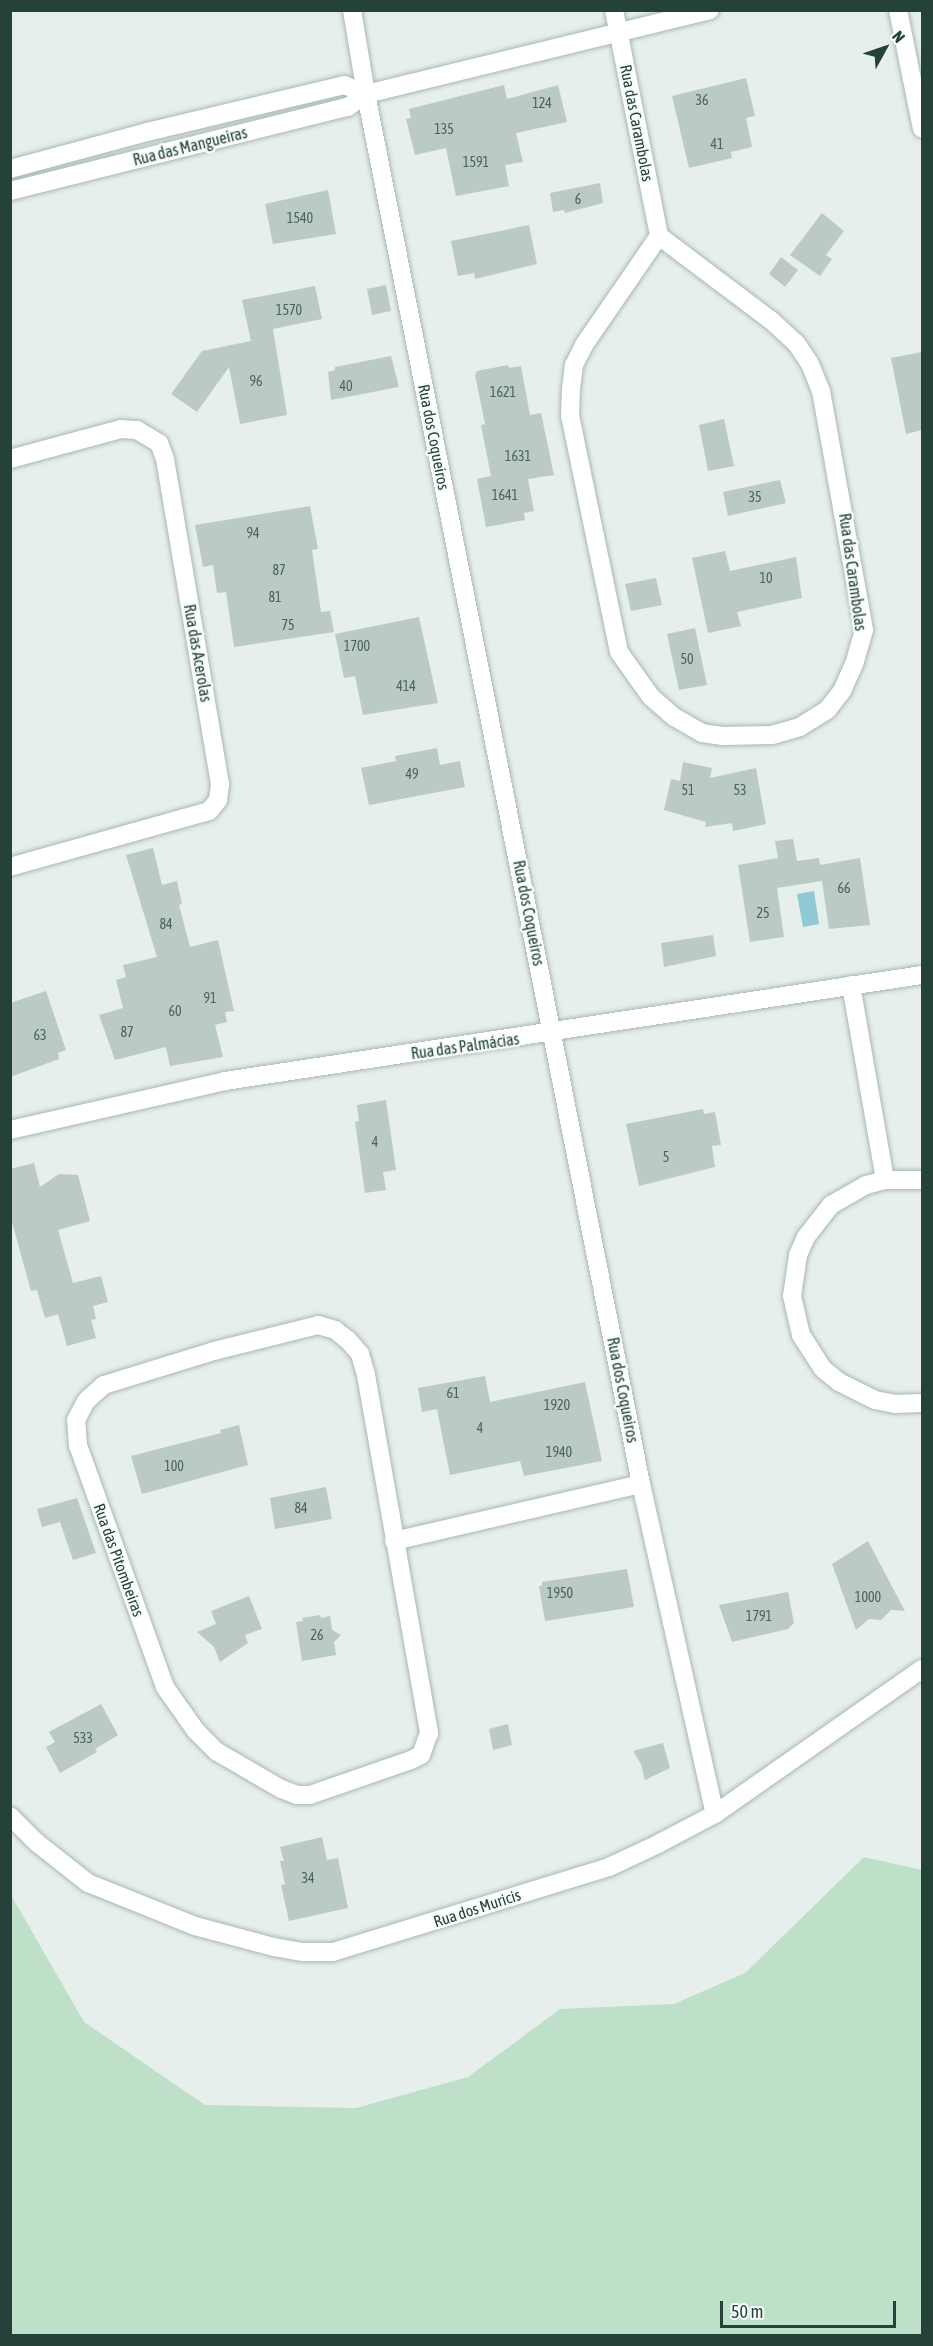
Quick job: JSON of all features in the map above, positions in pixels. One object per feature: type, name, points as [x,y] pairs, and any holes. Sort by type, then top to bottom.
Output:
[{"type":"street","name":"Rua dos Coqueiros","points":[[352,10],[366,94],[641,1484],[715,1814]]},
{"type":"street","name":"Rua das Carambolas","points":[[614,10],[659,236],[772,321],[796,344],[810,364],[821,391],[864,630],[854,664],[842,691],[826,710],[800,728],[772,735],[723,736],[702,732],[674,717],[651,697],[619,652],[570,416],[571,389],[574,365],[584,345],[659,236]]},
{"type":"street","name":"Rua das Mangueiras","points":[[10,191],[348,107],[366,94],[710,10]]},
{"type":"street","points":[[898,10],[916,59],[922,129]]},
{"type":"street","name":"Rua das Mangueiras","points":[[10,169],[147,132],[344,85],[366,94]]},
{"type":"street","points":[[147,132],[153,155]]},
{"type":"street","name":"Rua das Acerolas","points":[[10,459],[121,429],[137,430],[159,443],[167,471],[220,784],[218,800],[209,811],[10,867]]},
{"type":"street","name":"Rua das Palmácias","points":[[10,1130],[225,1081],[922,975]]},
{"type":"street","points":[[851,986],[885,1180]]},
{"type":"street","points":[[922,1180],[885,1180],[856,1189],[831,1205],[806,1237],[793,1275],[795,1316],[811,1353],[838,1382],[875,1400],[895,1404],[922,1403]]},
{"type":"street","name":"Rua das Pitombeiras","points":[[318,1325],[335,1330],[360,1354],[366,1376],[394,1541],[428,1723],[429,1733],[421,1755],[310,1795],[297,1795],[281,1790],[216,1751],[196,1731],[165,1687],[78,1446],[76,1420],[86,1401],[104,1385],[214,1351],[318,1325]]},
{"type":"street","points":[[394,1541],[641,1484]]},
{"type":"street","name":"Rua dos Muricis","points":[[10,1816],[36,1842],[88,1883],[195,1926],[274,1947],[323,1952],[356,1946],[609,1867],[715,1814],[922,1669]]},
{"type":"green space","points":[[864,1857],[922,1870],[922,2335],[11,2335],[11,1895],[84,2022],[205,2105],[356,2108],[468,2077],[560,2009],[674,2004],[745,1973]]},
{"type":"water","points":[[814,891],[819,924],[803,927],[797,894]]},
{"type":"building","points":[[746,78],[755,116],[746,118],[752,147],[731,152],[732,158],[689,168],[672,96]]},
{"type":"building","points":[[504,85],[507,99],[558,85],[567,122],[516,133],[523,162],[505,165],[509,186],[456,196],[446,148],[415,155],[406,119],[411,118],[409,109]]},
{"type":"building","points":[[600,183],[603,203],[565,213],[564,210],[553,212],[550,193]]},
{"type":"building","points":[[328,190],[336,234],[273,244],[265,204]]},
{"type":"building","points":[[822,213],[844,231],[826,255],[832,259],[820,276],[790,255]]},
{"type":"building","points":[[529,225],[537,264],[475,279],[474,273],[458,276],[451,241]]},
{"type":"building","points":[[781,257],[798,270],[785,287],[769,274]]},
{"type":"building","points":[[386,285],[391,311],[372,315],[367,289]]},
{"type":"building","points":[[315,286],[322,319],[273,329],[287,415],[240,424],[229,367],[197,412],[171,394],[202,351],[251,341],[242,300]]},
{"type":"building","points":[[922,352],[922,430],[906,434],[891,358]]},
{"type":"building","points":[[391,356],[399,387],[331,400],[328,372],[335,370],[335,367]]},
{"type":"building","points":[[508,365],[509,368],[521,366],[530,415],[541,413],[554,475],[528,479],[534,511],[524,513],[525,520],[486,527],[477,479],[491,476],[481,425],[485,424],[475,375],[477,371]]},
{"type":"building","points":[[724,419],[734,466],[708,471],[699,425]]},
{"type":"building","points":[[780,480],[786,503],[728,516],[723,492]]},
{"type":"building","points":[[310,506],[318,549],[312,550],[321,612],[330,611],[334,632],[234,647],[226,592],[217,593],[213,565],[203,567],[195,525]]},
{"type":"building","points":[[725,551],[730,571],[796,557],[802,598],[737,612],[741,626],[708,633],[692,558]]},
{"type":"building","points":[[656,578],[662,605],[631,611],[625,584]]},
{"type":"building","points":[[419,617],[438,703],[363,715],[355,676],[344,678],[335,634]]},
{"type":"building","points":[[695,628],[707,685],[679,690],[667,634]]},
{"type":"building","points":[[437,748],[440,765],[460,761],[465,787],[369,805],[361,768],[396,761],[395,756]]},
{"type":"building","points":[[683,762],[712,768],[710,778],[756,768],[766,824],[733,831],[732,823],[705,827],[706,822],[664,810],[671,779],[680,781]]},
{"type":"building","points":[[793,839],[797,861],[819,858],[820,865],[860,858],[870,925],[829,929],[822,881],[777,888],[784,937],[750,942],[738,865],[778,858],[775,841]]},
{"type":"building","points":[[153,848],[162,885],[177,881],[182,904],[179,905],[190,947],[218,940],[234,1011],[225,1012],[227,1022],[215,1025],[223,1057],[170,1066],[166,1047],[115,1060],[99,1015],[123,1008],[116,980],[126,977],[123,965],[157,957],[126,855]]},
{"type":"building","points":[[713,935],[716,956],[664,967],[661,943]]},
{"type":"building","points":[[46,991],[66,1050],[58,1053],[59,1059],[10,1077],[10,1003]]},
{"type":"building","points":[[386,1100],[396,1170],[383,1172],[386,1190],[365,1193],[355,1122],[359,1121],[357,1105]]},
{"type":"building","points":[[703,1109],[704,1114],[715,1112],[721,1145],[712,1146],[715,1167],[639,1186],[626,1124]]},
{"type":"building","points":[[34,1163],[40,1187],[59,1174],[78,1175],[90,1221],[58,1230],[73,1283],[101,1276],[108,1302],[93,1306],[96,1319],[91,1320],[96,1338],[67,1346],[58,1314],[45,1318],[37,1290],[31,1291],[10,1215],[10,1169]]},
{"type":"building","points":[[485,1376],[490,1402],[585,1382],[602,1461],[524,1476],[520,1461],[450,1475],[437,1409],[422,1412],[418,1388]]},
{"type":"building","points":[[239,1425],[248,1465],[142,1494],[131,1456],[221,1433],[220,1430]]},
{"type":"building","points":[[326,1487],[332,1519],[275,1529],[270,1498]]},
{"type":"building","points":[[77,1498],[96,1553],[73,1560],[60,1522],[42,1527],[37,1509]]},
{"type":"building","points":[[868,1541],[905,1611],[891,1610],[881,1620],[869,1619],[856,1630],[832,1564]]},
{"type":"building","points":[[627,1569],[634,1607],[545,1621],[539,1586],[542,1586],[542,1582]]},
{"type":"building","points":[[788,1592],[794,1623],[788,1629],[732,1642],[719,1605]]},
{"type":"building","points":[[249,1596],[262,1629],[245,1635],[248,1643],[220,1662],[214,1647],[197,1632],[216,1624],[211,1611]]},
{"type":"building","points":[[320,1615],[321,1618],[330,1616],[332,1630],[341,1635],[334,1642],[336,1655],[302,1661],[296,1622],[303,1621],[302,1618]]},
{"type":"building","points":[[101,1704],[118,1735],[95,1749],[97,1752],[60,1773],[46,1747],[55,1742],[49,1732]]},
{"type":"building","points":[[508,1724],[512,1745],[493,1750],[489,1729]]},
{"type":"building","points":[[663,1743],[670,1768],[645,1780],[641,1764],[633,1751]]},
{"type":"building","points":[[322,1837],[327,1860],[338,1858],[348,1908],[289,1921],[281,1885],[285,1884],[280,1861],[284,1861],[280,1847]]}]
